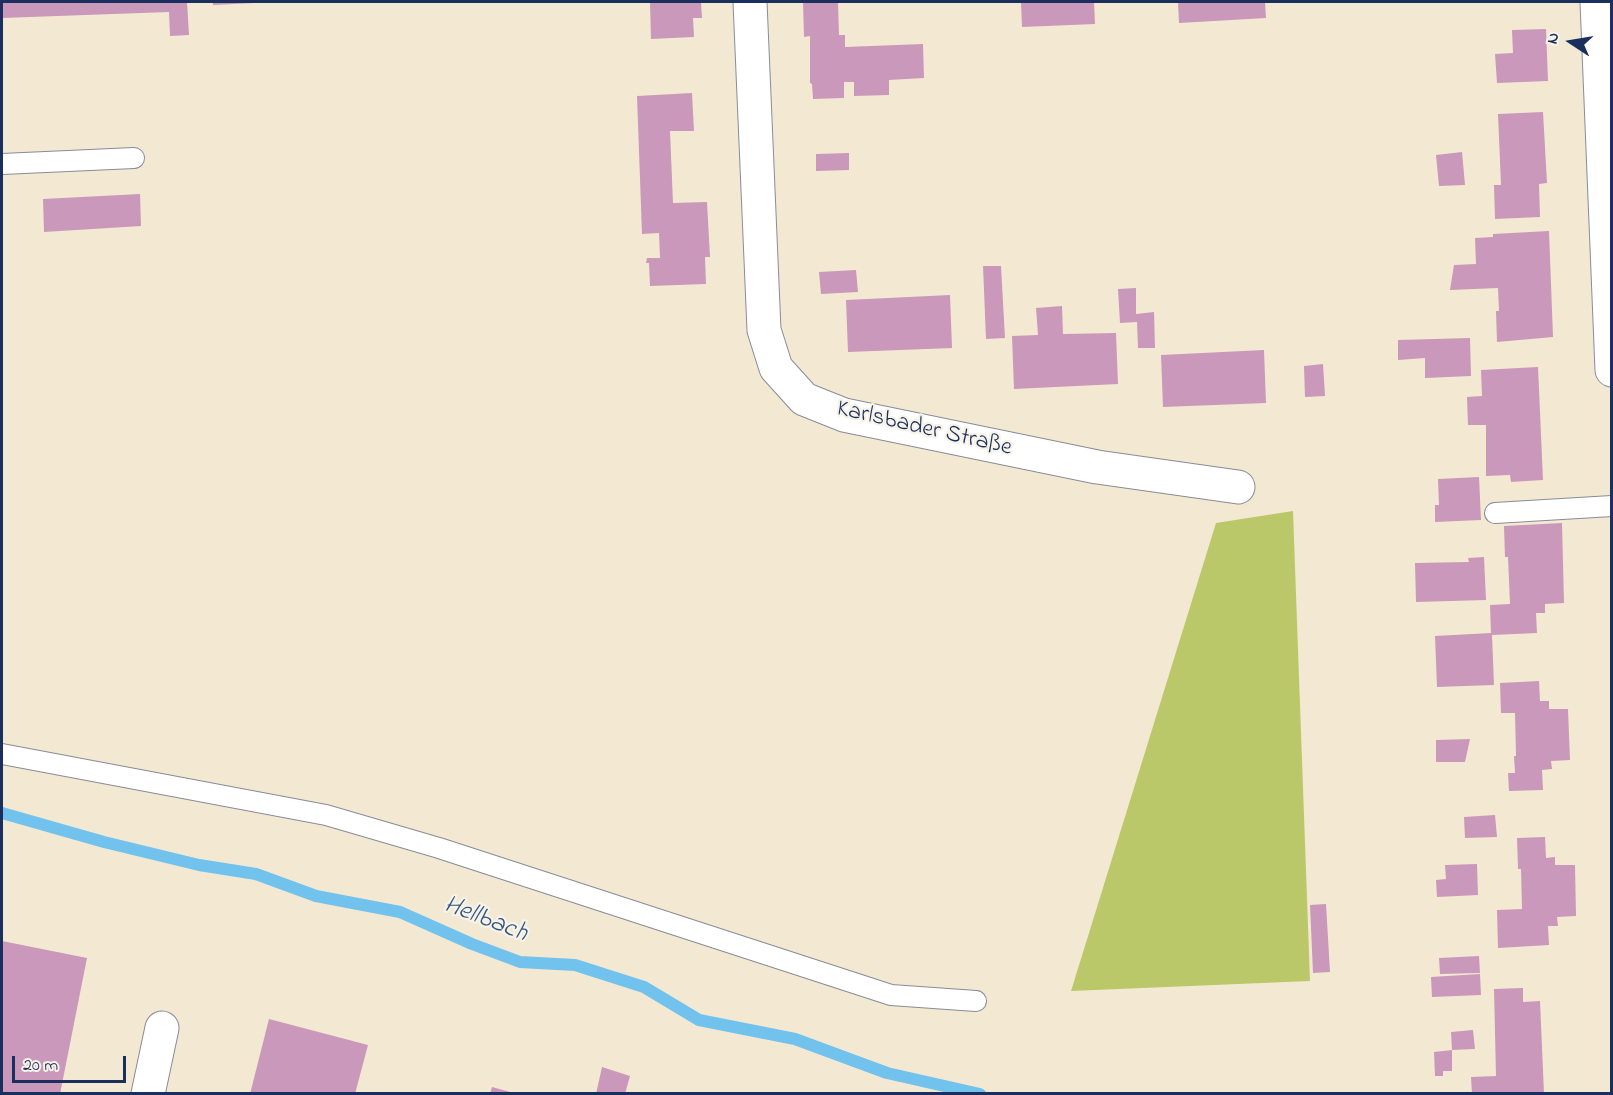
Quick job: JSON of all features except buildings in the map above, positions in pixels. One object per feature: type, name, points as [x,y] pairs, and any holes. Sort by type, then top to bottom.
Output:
[{"type":"street","name":"Karlsbader Straße","points":[[750,2],[765,330],[776,368],[804,399],[844,415],[1097,467],[1238,487]]},
{"type":"street","points":[[1597,2],[1611,370]]},
{"type":"street","points":[[148,1094],[162,1028]]},
{"type":"lane","points":[[2,164],[134,158]]},
{"type":"lane","points":[[1495,513],[1611,506]]},
{"type":"lane","points":[[2,754],[326,815],[439,848],[891,995],[976,1000]]},
{"type":"green space","points":[[1293,511],[1310,981],[1071,991],[1216,523]]},
{"type":"waterway","name":"Hellbach","points":[[2,813],[104,842],[199,865],[256,874],[316,896],[400,912],[472,944],[520,962],[575,965],[644,987],[699,1020],[795,1039],[887,1073],[980,1094]]}]
